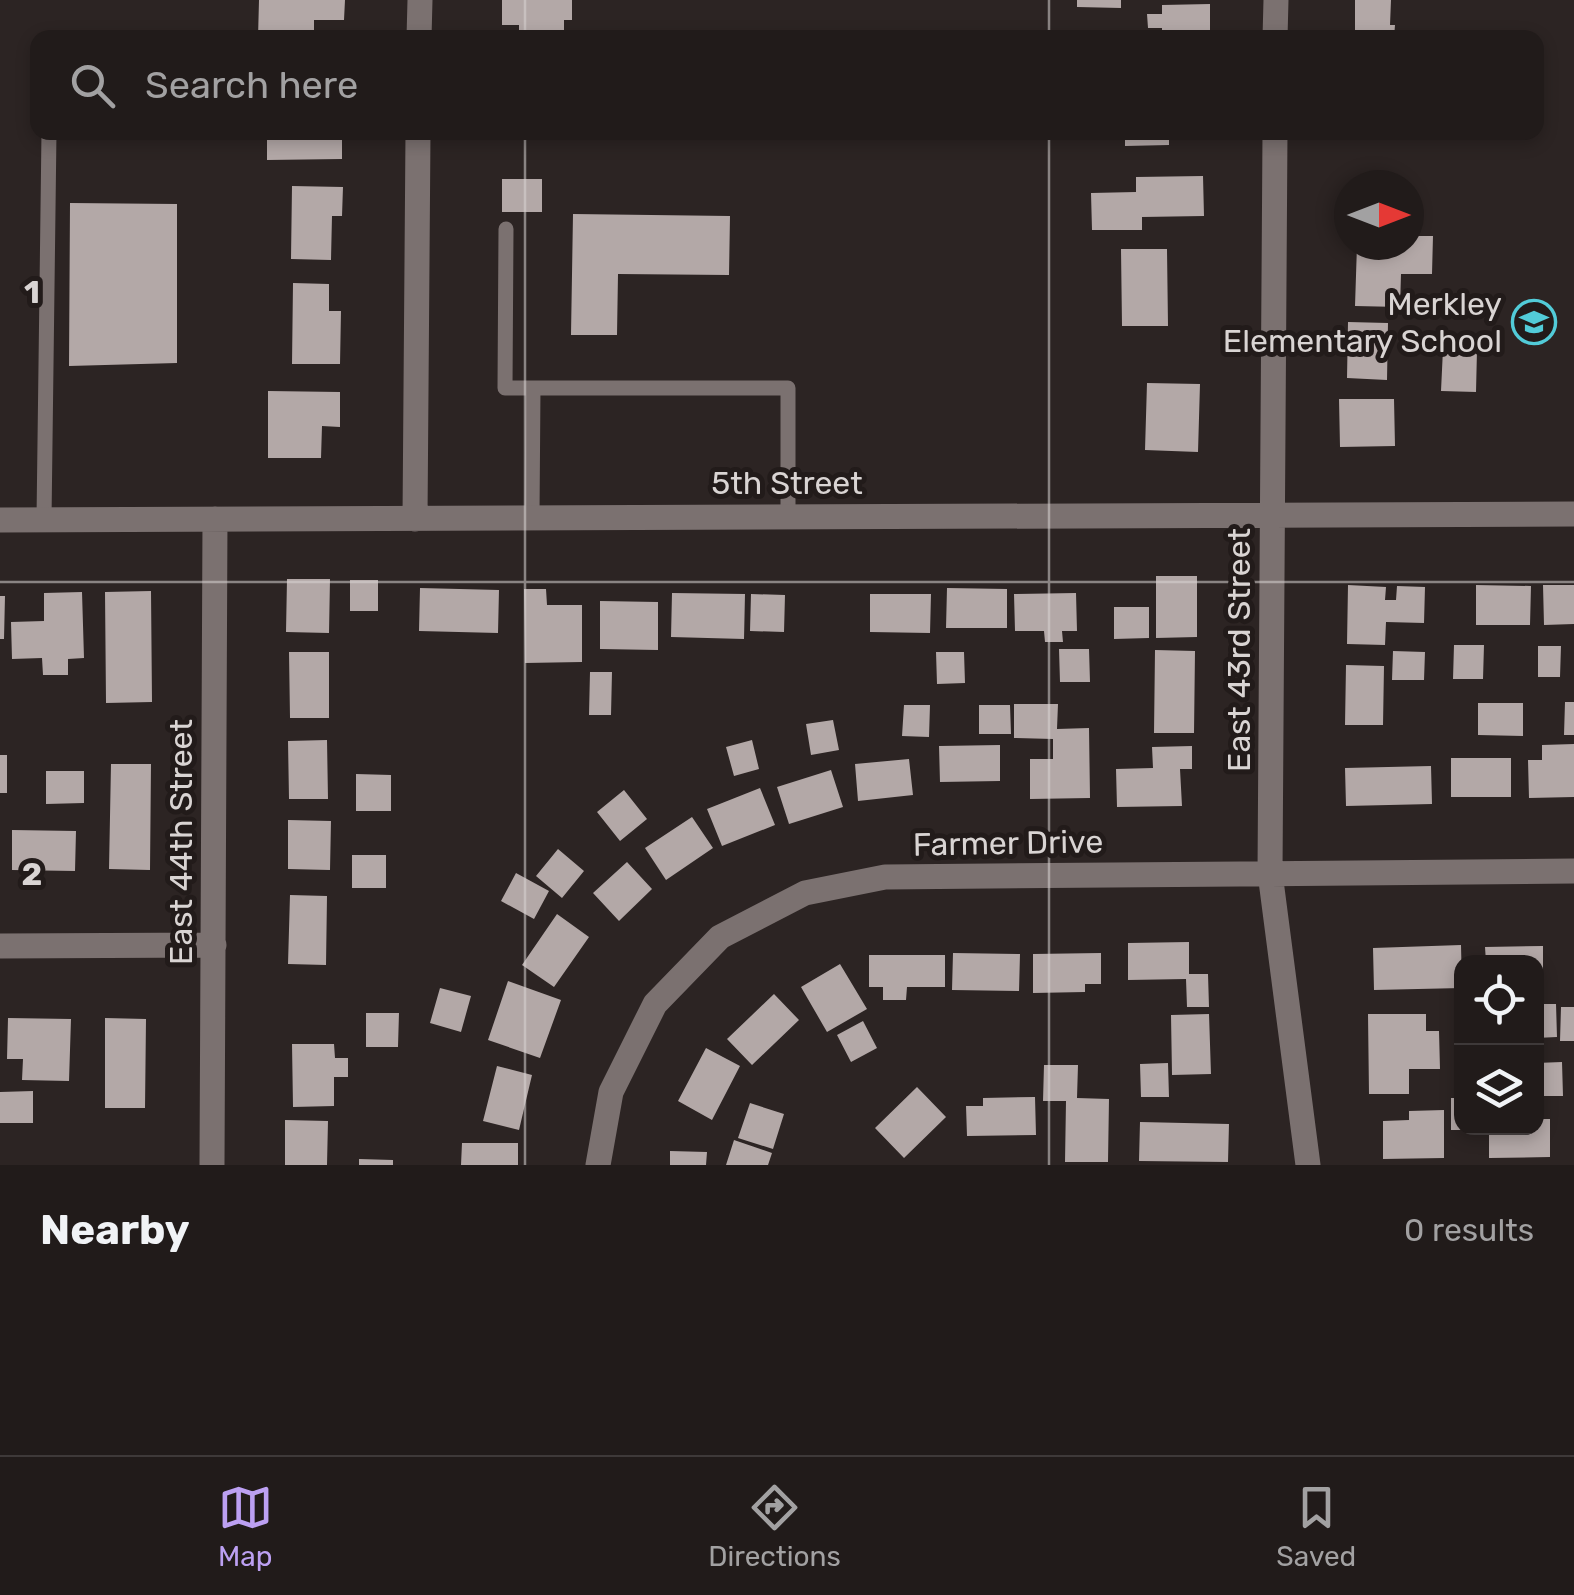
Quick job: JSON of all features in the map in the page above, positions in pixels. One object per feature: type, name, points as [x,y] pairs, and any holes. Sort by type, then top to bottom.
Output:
[{"type":"street","points":[[419,30],[420,0]]},
{"type":"street","points":[[1275,30],[1276,0]]},
{"type":"street","points":[[415,518],[418,140]]},
{"type":"street","name":"East 43rd Street","points":[[1275,140],[1270,873],[1308,1165]]},
{"type":"street","name":"5th Street","points":[[0,520],[1272,512],[1574,514]]},
{"type":"street","name":"East 44th Street","points":[[212,1165],[215,519]]},
{"type":"street","name":"Farmer Drive","points":[[598,1165],[610,1092],[655,1004],[720,937],[805,893],[885,877],[1574,872]]},
{"type":"street","points":[[0,946],[214,945]]},
{"type":"lane","points":[[44,520],[49,140]]},
{"type":"lane","points":[[506,229],[505,388],[788,388],[788,516]]},
{"type":"lane","points":[[532,518],[533,388]]},
{"type":"building","points":[[259,0],[345,0],[344,20],[314,20],[314,30],[258,30]]},
{"type":"building","points":[[502,0],[572,0],[572,20],[564,20],[564,30],[519,30],[519,25],[502,25]]},
{"type":"building","points":[[1077,0],[1121,0],[1121,8],[1077,7]]},
{"type":"building","points":[[1355,0],[1391,0],[1390,25],[1395,25],[1395,30],[1355,30]]},
{"type":"building","points":[[1210,4],[1210,30],[1148,28],[1147,14],[1162,14],[1162,5]]},
{"type":"building","points":[[267,140],[342,140],[342,159],[267,160]]},
{"type":"building","points":[[1125,140],[1169,140],[1169,145],[1125,146]]},
{"type":"building","points":[[1203,176],[1204,216],[1142,217],[1142,230],[1092,230],[1091,193],[1136,192],[1136,177]]},
{"type":"building","points":[[502,179],[542,179],[542,212],[502,212]]},
{"type":"building","points":[[292,186],[343,187],[342,216],[332,216],[331,260],[291,259]]},
{"type":"building","points":[[70,203],[177,204],[177,363],[69,366]]},
{"type":"building","points":[[573,214],[730,216],[729,275],[618,274],[617,335],[571,335]]},
{"type":"building","points":[[1424,236],[1433,236],[1432,274],[1401,274],[1400,307],[1355,306],[1357,260],[1424,260]]},
{"type":"building","points":[[1121,249],[1167,249],[1168,326],[1122,326]]},
{"type":"building","points":[[293,283],[329,284],[329,311],[341,311],[340,364],[292,364]]},
{"type":"building","points":[[1348,322],[1388,323],[1387,380],[1347,378]]},
{"type":"building","points":[[1443,349],[1477,350],[1476,392],[1441,391]]},
{"type":"building","points":[[1147,383],[1200,384],[1198,452],[1145,450]]},
{"type":"building","points":[[268,391],[340,392],[340,427],[322,426],[321,458],[268,458]]},
{"type":"building","points":[[1339,399],[1394,399],[1395,446],[1340,447]]},
{"type":"building","points":[[1156,576],[1197,576],[1197,637],[1156,638]]},
{"type":"building","points":[[287,579],[330,579],[329,633],[286,632]]},
{"type":"building","points":[[350,580],[378,580],[378,611],[350,611]]},
{"type":"building","points":[[1348,585],[1386,587],[1385,600],[1396,600],[1397,586],[1425,587],[1424,623],[1386,622],[1385,645],[1347,644]]},
{"type":"building","points":[[1476,585],[1531,586],[1530,625],[1476,625]]},
{"type":"building","points":[[1543,585],[1574,585],[1574,624],[1544,625]]},
{"type":"building","points":[[420,588],[499,590],[498,633],[419,631]]},
{"type":"building","points":[[947,588],[1007,589],[1007,628],[946,628]]},
{"type":"building","points":[[524,589],[546,589],[547,605],[582,605],[582,662],[525,663]]},
{"type":"building","points":[[151,591],[152,702],[106,703],[105,592]]},
{"type":"building","points":[[82,592],[84,658],[68,659],[68,675],[43,675],[42,658],[12,659],[11,622],[44,621],[44,593]]},
{"type":"building","points":[[672,593],[745,594],[744,639],[671,637]]},
{"type":"building","points":[[1076,593],[1077,631],[1062,631],[1063,642],[1045,642],[1044,631],[1015,631],[1014,594]]},
{"type":"building","points":[[751,594],[785,595],[784,632],[750,631]]},
{"type":"building","points":[[870,594],[931,594],[930,633],[870,632]]},
{"type":"building","points":[[0,596],[5,596],[4,639],[0,639]]},
{"type":"building","points":[[600,601],[658,602],[658,650],[600,649]]},
{"type":"building","points":[[1114,607],[1149,607],[1149,638],[1114,639]]},
{"type":"building","points":[[1454,645],[1484,645],[1483,679],[1453,679]]},
{"type":"building","points":[[1538,646],[1561,646],[1560,677],[1538,677]]},
{"type":"building","points":[[1059,649],[1089,649],[1090,682],[1060,682]]},
{"type":"building","points":[[1155,650],[1195,651],[1194,733],[1154,733]]},
{"type":"building","points":[[1393,651],[1425,652],[1424,680],[1392,680]]},
{"type":"building","points":[[289,652],[329,652],[329,718],[290,718]]},
{"type":"building","points":[[936,652],[964,652],[965,683],[937,684]]},
{"type":"building","points":[[1346,665],[1384,666],[1383,725],[1345,725]]},
{"type":"building","points":[[590,672],[612,672],[611,715],[589,715]]},
{"type":"building","points":[[1565,702],[1574,702],[1574,735],[1564,735]]},
{"type":"building","points":[[1478,703],[1523,703],[1523,736],[1478,735]]},
{"type":"building","points":[[1014,704],[1058,704],[1057,729],[1089,728],[1090,798],[1030,799],[1030,759],[1053,759],[1053,739],[1014,738]]},
{"type":"building","points":[[904,705],[930,705],[929,737],[902,736]]},
{"type":"building","points":[[979,705],[1010,705],[1011,734],[979,734]]},
{"type":"building","points":[[833,720],[839,750],[811,755],[806,724]]},
{"type":"building","points":[[327,740],[328,799],[289,799],[288,741]]},
{"type":"building","points":[[752,740],[759,769],[734,776],[726,747]]},
{"type":"building","points":[[1574,744],[1574,797],[1529,798],[1528,760],[1542,760],[1542,745]]},
{"type":"building","points":[[1000,745],[1000,781],[940,782],[939,746]]},
{"type":"building","points":[[1192,746],[1192,769],[1180,769],[1182,806],[1117,807],[1116,769],[1153,768],[1152,747]]},
{"type":"building","points":[[0,755],[7,755],[7,793],[0,793]]},
{"type":"building","points":[[1451,758],[1511,758],[1511,797],[1451,797]]},
{"type":"building","points":[[909,759],[913,795],[858,801],[855,764]]},
{"type":"building","points":[[111,764],[151,764],[150,870],[109,869]]},
{"type":"building","points":[[1431,766],[1432,804],[1346,806],[1345,768]]},
{"type":"building","points":[[831,770],[843,807],[789,824],[777,787]]},
{"type":"building","points":[[46,771],[84,771],[84,803],[46,804]]},
{"type":"building","points":[[356,774],[391,775],[391,811],[356,811]]},
{"type":"building","points":[[760,788],[775,825],[722,846],[707,809]]},
{"type":"building","points":[[624,790],[647,819],[620,841],[597,812]]},
{"type":"building","points":[[692,817],[713,848],[666,880],[645,848]]},
{"type":"building","points":[[288,820],[331,821],[330,870],[288,869]]},
{"type":"building","points":[[12,830],[76,831],[75,871],[12,870]]},
{"type":"building","points":[[558,849],[584,871],[562,898],[536,876]]},
{"type":"building","points":[[352,855],[386,855],[386,888],[352,888]]},
{"type":"building","points":[[627,862],[652,889],[619,921],[593,893]]},
{"type":"building","points":[[516,873],[549,891],[534,919],[501,901]]},
{"type":"building","points":[[290,895],[327,896],[326,965],[288,964]]},
{"type":"building","points":[[557,914],[589,937],[554,987],[522,965]]},
{"type":"building","points":[[1189,942],[1189,974],[1208,974],[1209,1007],[1187,1007],[1186,979],[1128,980],[1128,943]]},
{"type":"building","points":[[1461,945],[1461,955],[1454,955],[1454,988],[1374,990],[1373,948]]},
{"type":"building","points":[[1543,946],[1543,955],[1486,955],[1485,947]]},
{"type":"building","points":[[953,953],[1020,954],[1019,991],[952,990]]},
{"type":"building","points":[[1101,953],[1101,984],[1085,984],[1085,992],[1033,993],[1033,954]]},
{"type":"building","points":[[869,955],[945,955],[945,987],[907,987],[906,1000],[883,1000],[883,987],[869,987]]},
{"type":"building","points":[[840,964],[867,1009],[827,1032],[801,987]]},
{"type":"building","points":[[508,981],[561,1000],[540,1058],[488,1040]]},
{"type":"building","points":[[440,988],[471,996],[461,1032],[430,1023]]},
{"type":"building","points":[[774,994],[799,1020],[752,1065],[727,1039]]},
{"type":"building","points":[[1544,1004],[1556,1004],[1557,1037],[1544,1038]]},
{"type":"building","points":[[1561,1007],[1574,1007],[1574,1041],[1560,1041]]},
{"type":"building","points":[[366,1013],[399,1013],[398,1047],[366,1047]]},
{"type":"building","points":[[1209,1014],[1211,1074],[1172,1075],[1171,1015]]},
{"type":"building","points":[[1368,1014],[1426,1014],[1426,1031],[1439,1031],[1440,1069],[1409,1069],[1409,1094],[1369,1094]]},
{"type":"building","points":[[8,1018],[71,1019],[69,1081],[22,1080],[23,1059],[7,1059]]},
{"type":"building","points":[[105,1018],[146,1019],[145,1108],[105,1108]]},
{"type":"building","points":[[863,1021],[877,1048],[851,1062],[837,1035]]},
{"type":"building","points":[[292,1044],[334,1044],[335,1058],[348,1058],[348,1077],[334,1077],[334,1106],[293,1107]]},
{"type":"building","points":[[706,1048],[740,1066],[712,1120],[678,1101]]},
{"type":"building","points":[[1562,1062],[1563,1096],[1544,1096],[1544,1063]]},
{"type":"building","points":[[1168,1063],[1169,1097],[1141,1097],[1140,1064]]},
{"type":"building","points":[[1044,1065],[1078,1065],[1077,1098],[1109,1099],[1108,1162],[1065,1162],[1066,1101],[1043,1101]]},
{"type":"building","points":[[497,1066],[532,1075],[519,1130],[483,1121]]},
{"type":"building","points":[[917,1087],[946,1117],[904,1158],[875,1128]]},
{"type":"building","points":[[33,1091],[33,1123],[0,1123],[0,1092]]},
{"type":"building","points":[[1035,1097],[1036,1135],[967,1136],[966,1106],[983,1106],[983,1098]]},
{"type":"building","points":[[1451,1098],[1454,1098],[1454,1130]]},
{"type":"building","points":[[750,1103],[784,1114],[773,1149],[738,1138]]},
{"type":"building","points":[[1444,1110],[1444,1158],[1383,1159],[1383,1121],[1409,1120],[1409,1111]]},
{"type":"building","points":[[1544,1119],[1550,1119],[1550,1157],[1489,1158],[1489,1135],[1544,1135]]},
{"type":"building","points":[[285,1120],[328,1121],[327,1165],[285,1165]]},
{"type":"building","points":[[1140,1122],[1229,1124],[1228,1162],[1139,1161]]},
{"type":"building","points":[[734,1140],[772,1153],[768,1165],[726,1165]]},
{"type":"building","points":[[462,1143],[518,1143],[518,1165],[461,1165]]},
{"type":"building","points":[[670,1151],[707,1152],[706,1165],[670,1165]]},
{"type":"building","points":[[359,1159],[393,1160],[393,1165],[359,1165]]},
{"type":"place","name":"Merkley Elementary School","points":[[1534,322]]}]
